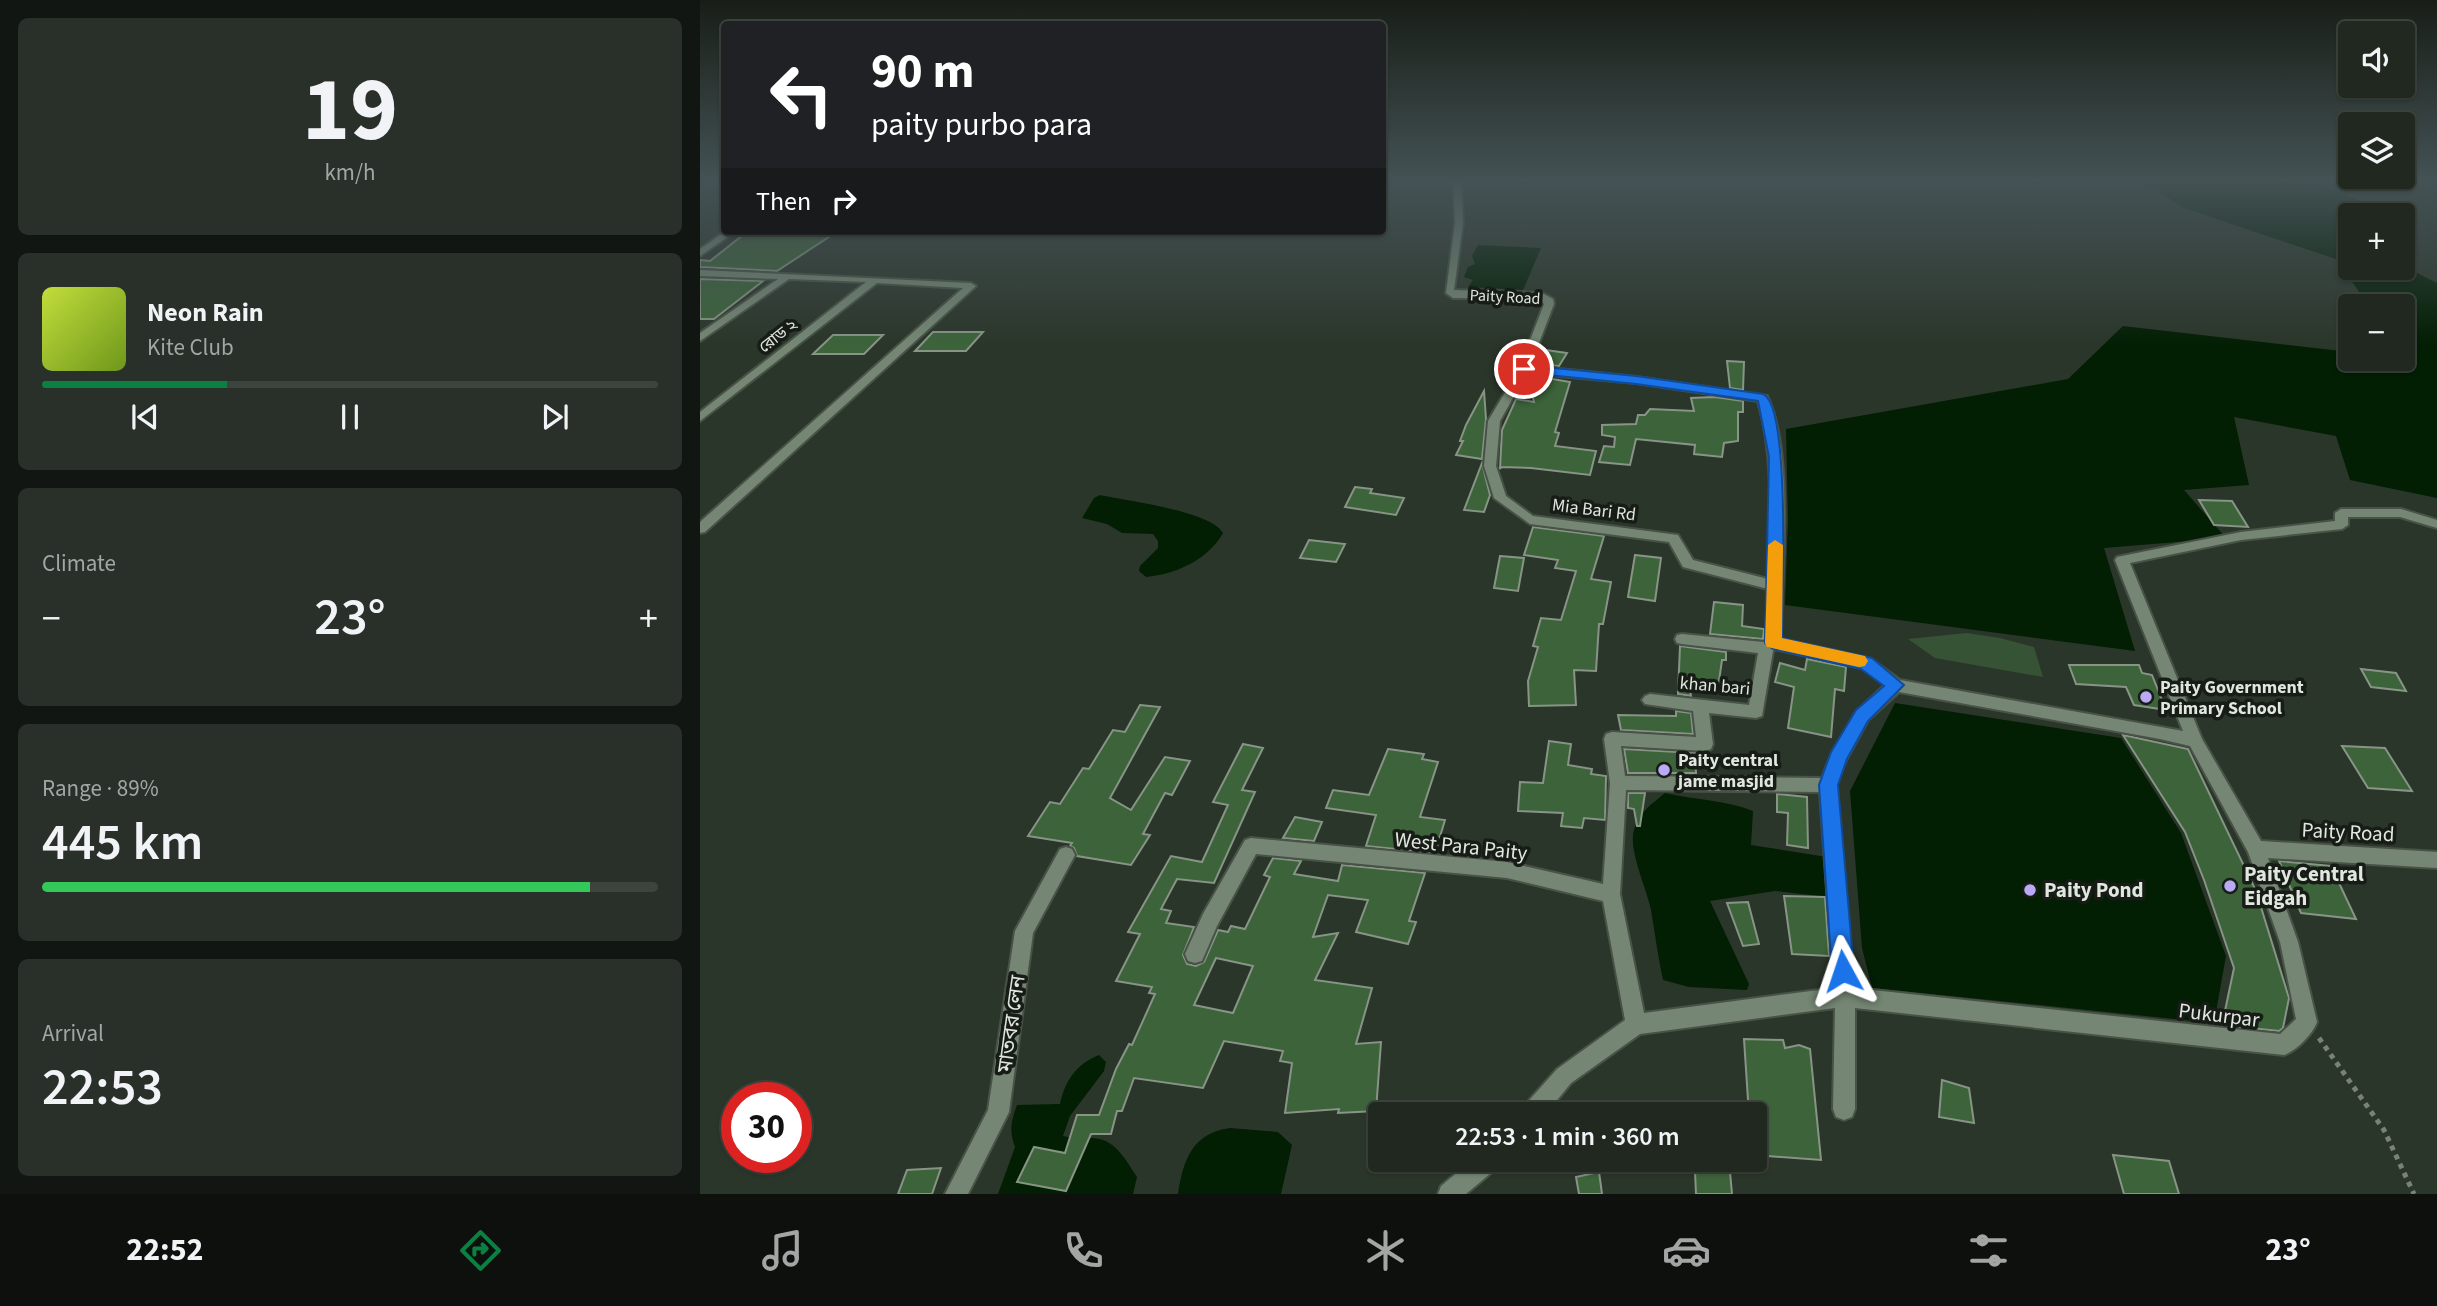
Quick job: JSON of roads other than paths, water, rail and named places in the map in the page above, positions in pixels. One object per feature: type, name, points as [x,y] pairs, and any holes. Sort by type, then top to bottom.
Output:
[{"type":"street","points":[[700,253],[726,235]]},
{"type":"street","name":"Paity Road","points":[[1457,235],[1449,291],[1453,295],[1542,296],[1548,299],[1549,304],[1524,369]]},
{"type":"street","points":[[700,273],[875,279],[971,286],[700,528]]},
{"type":"street","points":[[700,338],[785,278]]},
{"type":"street","name":"রোড ২","points":[[700,418],[875,279]]},
{"type":"street","name":"Mia Bari Rd","points":[[1524,369],[1494,421],[1490,466],[1500,498],[1530,520],[1673,538],[1688,564],[1775,586]]},
{"type":"street","points":[[1524,369],[1636,380],[1763,398],[1769,415],[1776,457],[1775,586],[1770,645]]},
{"type":"street","points":[[2256,849],[2195,741],[2122,561],[2241,536],[2342,525],[2341,513],[2401,513],[2437,524]]},
{"type":"street","points":[[1682,639],[1770,645],[1866,663],[1896,685],[2160,732],[2195,741]]},
{"type":"street","name":"khan bari","points":[[1650,700],[1756,712],[1770,645]]},
{"type":"street","points":[[1844,1109],[1845,997],[1828,785],[1838,758],[1862,716],[1896,685]]},
{"type":"street","points":[[1636,1024],[1611,894],[1618,783],[1612,740],[1705,744],[1700,704]]},
{"type":"street","points":[[1618,783],[1828,785]]},
{"type":"street","name":"West Para Paity","points":[[1195,954],[1210,920],[1251,846],[1507,870],[1611,894]]},
{"type":"street","name":"Paity Road","points":[[2256,849],[2437,860]]},
{"type":"street","name":"Pukurpar","points":[[1845,997],[2284,1045],[2307,1022],[2289,942],[2256,849]]},
{"type":"street","name":"মাতবর লেন","points":[[956,1194],[998,1112],[1024,931],[1066,855]]},
{"type":"street","points":[[1542,1102],[1564,1076],[1636,1024],[1845,997]]},
{"type":"street","points":[[1449,1194],[1475,1172]]},
{"type":"place","name":"Paity Government Primary School","points":[[2146,697]]},
{"type":"place","name":"Paity central jame masjid","points":[[1664,770]]},
{"type":"place","name":"Paity Central Eidgah","points":[[2230,886]]},
{"type":"place","name":"Paity Pond","points":[[2030,890]]}]
